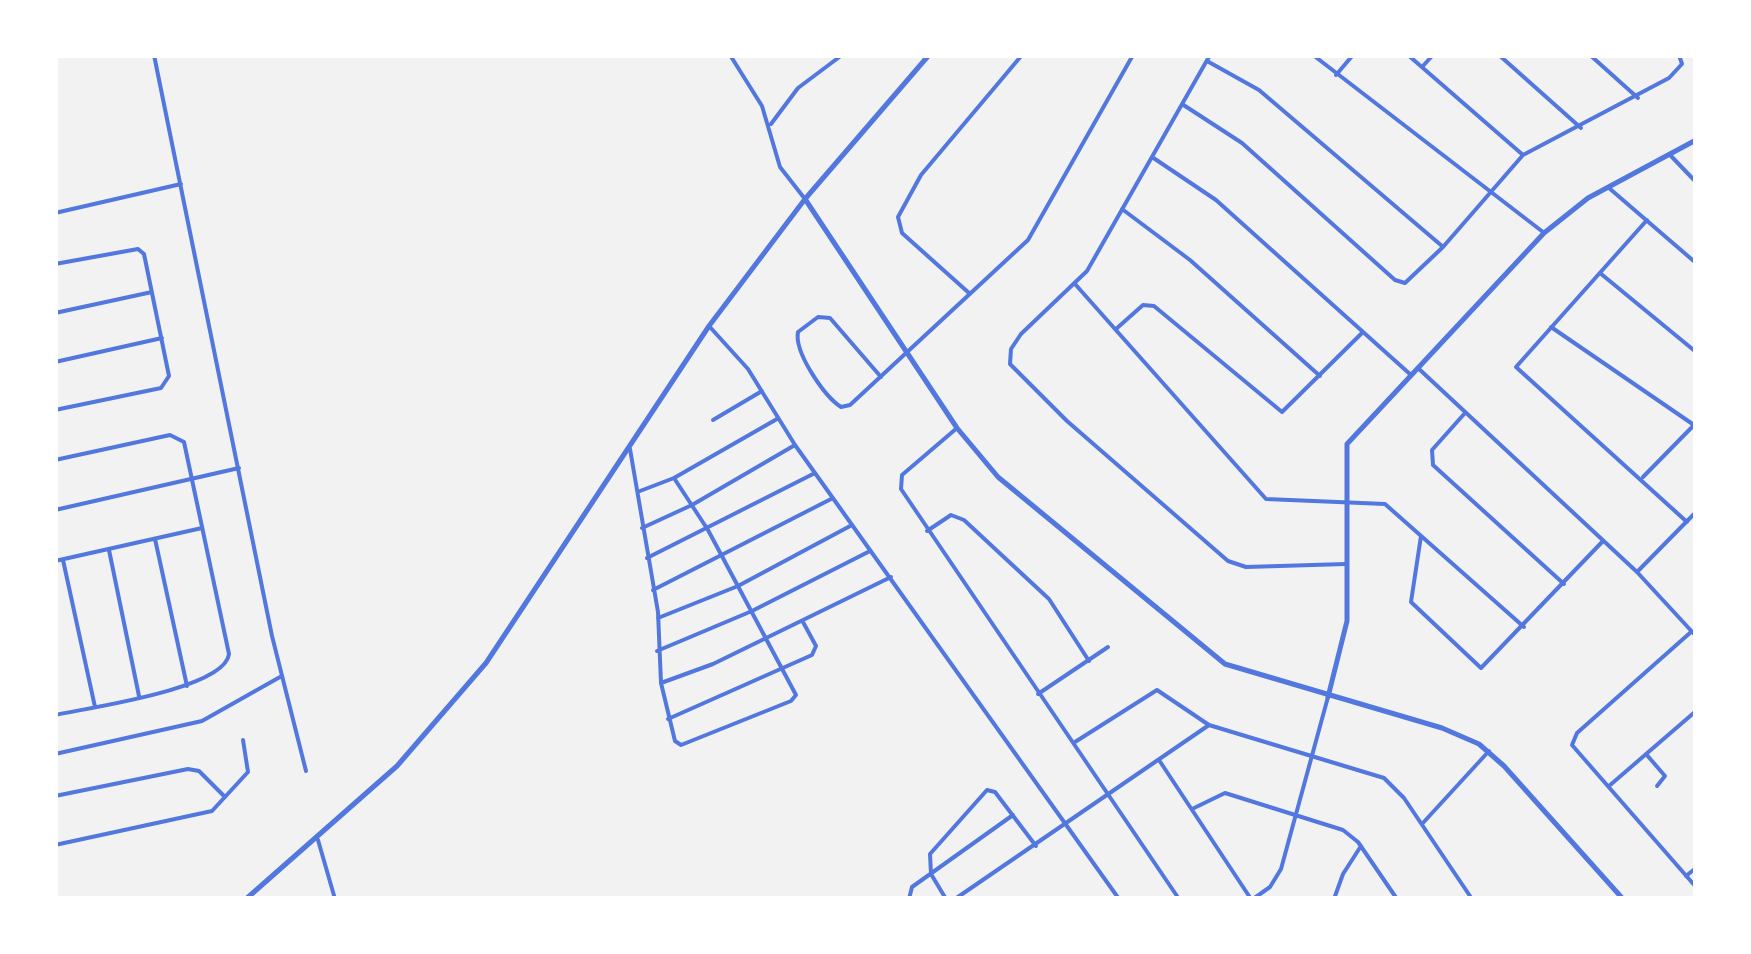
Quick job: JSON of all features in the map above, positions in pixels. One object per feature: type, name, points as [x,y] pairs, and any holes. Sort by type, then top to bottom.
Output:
[{"type":"street","points":[[154,55],[281,677],[306,771]]},
{"type":"street","points":[[730,55],[770,127],[780,168],[805,199],[957,428],[998,477],[1208,654],[1243,672],[1442,728],[1490,751],[1623,899]]},
{"type":"street","points":[[770,127],[798,88],[842,55]]},
{"type":"street","points":[[246,899],[318,840],[398,766],[486,663],[709,326],[805,199],[929,55]]},
{"type":"street","points":[[970,294],[902,233],[898,217],[921,176],[1022,55]]},
{"type":"street","points":[[881,378],[830,318],[818,317],[798,332],[797,343],[838,405],[850,404],[881,378],[908,354],[1031,236],[1133,55]]},
{"type":"street","points":[[1313,55],[1544,233]]},
{"type":"street","points":[[1336,75],[1354,55]]},
{"type":"street","points":[[1408,55],[1523,155]]},
{"type":"street","points":[[1422,67],[1433,55]]},
{"type":"street","points":[[1498,55],[1581,128]]},
{"type":"street","points":[[1590,55],[1638,98]]},
{"type":"street","points":[[1182,104],[1242,143],[1400,282],[1411,280],[1443,247],[1523,155],[1638,98],[1678,70],[1679,55]]},
{"type":"street","points":[[1346,564],[1246,567],[1228,561],[1020,378],[1010,364],[1014,343],[1075,284],[1208,58],[1258,90],[1443,247]]},
{"type":"street","points":[[1159,760],[1252,899],[1276,879],[1346,632],[1347,444],[1544,233],[1607,186],[1696,140]]},
{"type":"street","points":[[1671,156],[1696,182]]},
{"type":"street","points":[[1152,157],[1216,200],[1412,375]]},
{"type":"street","points":[[55,213],[182,184]]},
{"type":"street","points":[[1607,186],[1696,263]]},
{"type":"street","points":[[1122,209],[1190,260],[1320,376]]},
{"type":"street","points":[[1647,220],[1519,358],[1516,370],[1687,522]]},
{"type":"street","points":[[55,264],[138,248],[152,292],[169,376],[161,388],[55,410]]},
{"type":"street","points":[[1600,274],[1696,352]]},
{"type":"street","points":[[1075,284],[1266,500],[1385,504],[1524,626]]},
{"type":"street","points":[[55,312],[152,292]]},
{"type":"street","points":[[1116,329],[1143,305],[1154,306],[1282,412],[1363,332]]},
{"type":"street","points":[[709,326],[739,357],[795,445],[1118,899]]},
{"type":"street","points":[[1551,327],[1695,424],[1642,478]]},
{"type":"street","points":[[55,362],[162,338]]},
{"type":"street","points":[[1418,368],[1637,572],[1694,634],[1574,738],[1574,752],[1696,887]]},
{"type":"street","points":[[713,420],[762,391]]},
{"type":"street","points":[[1466,413],[1432,450],[1433,466],[1564,584]]},
{"type":"street","points":[[640,491],[674,478],[779,418]]},
{"type":"street","points":[[957,428],[899,482],[927,531],[1179,899]]},
{"type":"street","points":[[55,460],[170,434],[184,442],[228,662],[187,686],[55,715]]},
{"type":"street","points":[[642,528],[692,505],[795,445]]},
{"type":"street","points":[[630,449],[640,491],[642,528],[658,618],[661,684],[668,719],[680,746],[791,701],[796,692],[708,530],[674,478]]},
{"type":"street","points":[[55,510],[239,468]]},
{"type":"street","points":[[647,558],[816,473]]},
{"type":"street","points":[[653,590],[723,558],[834,498]]},
{"type":"street","points":[[1637,572],[1696,512]]},
{"type":"street","points":[[927,531],[950,515],[964,520],[1048,599],[1088,660]]},
{"type":"street","points":[[658,618],[738,586],[852,525]]},
{"type":"street","points":[[55,562],[203,528]]},
{"type":"street","points":[[1422,535],[1411,602],[1476,666],[1486,666],[1603,541]]},
{"type":"street","points":[[156,539],[187,686]]},
{"type":"street","points":[[109,550],[140,696]]},
{"type":"street","points":[[657,650],[752,611],[872,550]]},
{"type":"street","points":[[63,560],[95,706]]},
{"type":"street","points":[[661,684],[766,639],[891,577]]},
{"type":"street","points":[[668,719],[816,651],[803,621]]},
{"type":"street","points":[[1038,694],[1108,647]]},
{"type":"street","points":[[55,754],[202,721],[281,677]]},
{"type":"street","points":[[1074,743],[1157,690],[1208,725],[1384,778],[1422,824],[1472,899]]},
{"type":"street","points":[[1607,788],[1696,711]]},
{"type":"street","points":[[955,899],[1208,725]]},
{"type":"street","points":[[55,845],[204,814],[226,798],[248,772],[243,740]]},
{"type":"street","points":[[1422,824],[1490,751]]},
{"type":"street","points":[[1646,754],[1665,776],[1657,786]]},
{"type":"street","points":[[55,796],[188,769],[200,771],[226,798]]},
{"type":"street","points":[[946,899],[931,874],[929,860],[934,848],[983,792],[996,792],[1036,846]]},
{"type":"street","points":[[1192,810],[1225,793],[1343,830],[1362,846],[1397,899]]},
{"type":"street","points":[[909,899],[910,890],[1012,815]]},
{"type":"street","points":[[318,840],[335,899]]},
{"type":"street","points":[[1334,899],[1343,874],[1362,846]]},
{"type":"street","points":[[1686,876],[1696,868]]}]
